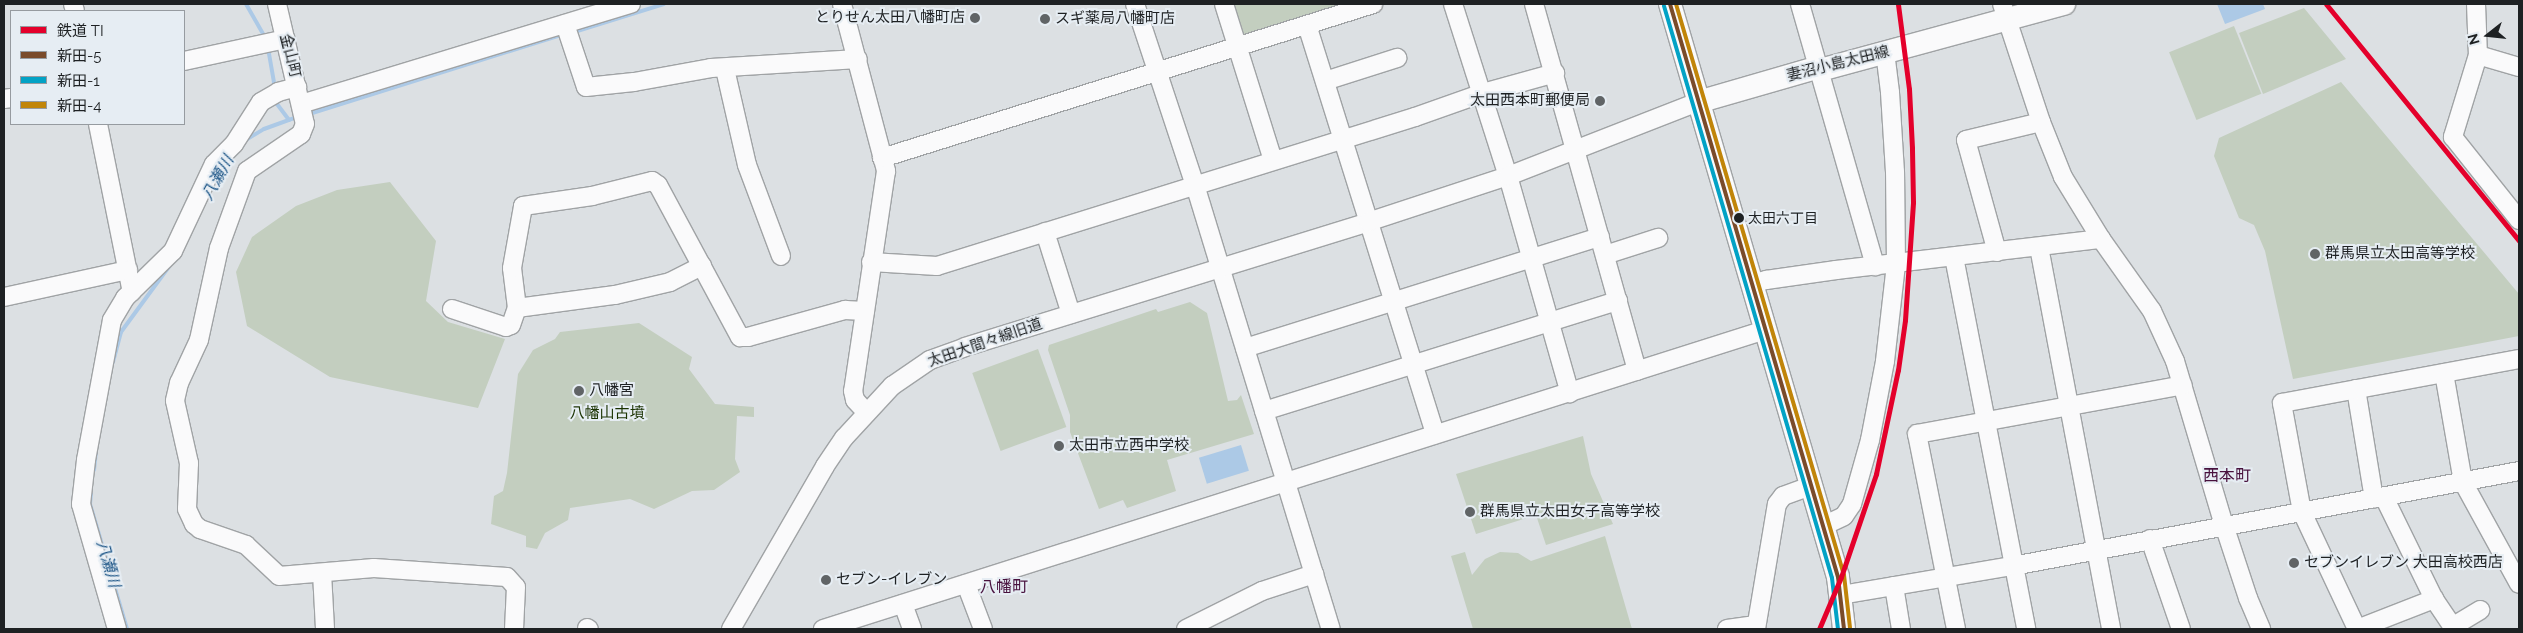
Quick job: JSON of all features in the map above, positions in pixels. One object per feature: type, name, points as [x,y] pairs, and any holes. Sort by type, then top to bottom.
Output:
[{"type":"main road","points":[[1670,4],[1823,526],[1841,595],[1844,629]]},
{"type":"main road","name":"妻沼小島太田線","points":[[1698,102],[1816,68],[1824,69],[1885,52],[2004,12],[2064,4]]},
{"type":"street","name":"金山町","points":[[277,4],[272,42],[297,87],[303,111]]},
{"type":"street","points":[[514,629],[516,587],[513,580],[507,577],[374,568],[279,576],[246,546],[200,529],[194,524],[187,510],[188,463],[175,401],[179,383],[199,340],[219,248],[243,181],[248,171],[255,165],[301,134],[303,111],[568,31],[631,4]]},
{"type":"street","points":[[842,4],[886,170],[853,392],[855,400],[866,412]]},
{"type":"street","points":[[1135,4],[1195,184],[1331,629]]},
{"type":"street","points":[[1224,4],[1273,160]]},
{"type":"street","points":[[882,158],[1373,4]]},
{"type":"street","points":[[1453,4],[1508,176],[1570,393]]},
{"type":"street","points":[[1534,4],[1637,371]]},
{"type":"street","points":[[1800,4],[1816,68],[1875,266]]},
{"type":"street","points":[[2476,4],[2478,55],[2453,137],[2519,220]]},
{"type":"street","points":[[2004,12],[2041,122],[2063,177],[2101,239],[2152,311],[2175,361],[2224,525],[2248,598],[2261,629]]},
{"type":"street","points":[[1307,25],[1435,434]]},
{"type":"street","points":[[568,31],[586,87],[634,82],[710,68],[725,69],[858,59]]},
{"type":"street","points":[[185,61],[272,42]]},
{"type":"street","points":[[1823,526],[1844,516],[1852,504],[1858,485],[1878,401],[1896,264],[1895,172],[1890,92],[1885,52]]},
{"type":"street","points":[[2478,55],[2519,67]]},
{"type":"street","points":[[1324,81],[1397,58]]},
{"type":"street","points":[[725,69],[747,164],[781,256]]},
{"type":"street","points":[[871,262],[937,266],[1343,139],[1483,93],[1554,73]]},
{"type":"street","points":[[117,629],[81,504],[86,460],[112,320],[119,305],[173,251],[214,164],[234,144],[261,102],[275,94],[297,87]]},
{"type":"street","name":"太田大間々線旧道","points":[[732,629],[825,466],[844,438],[866,412],[898,381],[930,360],[1508,176],[1698,102]]},
{"type":"street","points":[[1997,252],[1966,140],[2041,122]]},
{"type":"street","points":[[98,125],[132,292]]},
{"type":"street","points":[[452,309],[506,327],[511,324],[517,308],[512,268],[523,206],[592,196],[652,181],[658,185],[740,337],[748,337],[845,310],[864,311]]},
{"type":"street","points":[[1045,232],[1071,314]]},
{"type":"street","points":[[1245,348],[1394,303],[1600,237]]},
{"type":"street","points":[[1605,255],[1658,238]]},
{"type":"street","points":[[1751,284],[1766,280],[2101,239]]},
{"type":"street","points":[[2039,247],[2110,629]]},
{"type":"street","points":[[1954,257],[2026,629]]},
{"type":"street","points":[[517,308],[615,295],[670,282],[702,266]]},
{"type":"street","points":[[4,297],[128,270]]},
{"type":"street","points":[[1264,411],[1618,301]]},
{"type":"street","points":[[823,629],[1765,330]]},
{"type":"street","points":[[2434,599],[2357,629],[2302,512],[2282,403],[2519,359]]},
{"type":"street","points":[[2444,373],[2463,482],[2519,584]]},
{"type":"street","points":[[1956,629],[1917,434],[2183,385]]},
{"type":"street","points":[[2356,389],[2379,498],[2434,599],[2453,628],[2480,610]]},
{"type":"street","points":[[1841,595],[2013,566],[2519,471]]},
{"type":"street","points":[[1727,629],[1756,627],[1777,504],[1782,496],[1811,486]]},
{"type":"street","points":[[2150,539],[2181,629]]},
{"type":"street","points":[[322,573],[325,629]]},
{"type":"street","points":[[1186,629],[1254,595],[1314,574]]},
{"type":"street","points":[[966,584],[983,629]]},
{"type":"street","points":[[1894,586],[1901,629]]},
{"type":"street","points":[[903,604],[912,629]]},
{"type":"green space","points":[[1224,4],[1373,4],[1237,47]]},
{"type":"green space","points":[[2304,8],[2346,59],[2263,94],[2239,33]]},
{"type":"green space","points":[[2234,26],[2261,94],[2196,120],[2169,52]]},
{"type":"green space","points":[[2341,82],[2519,294],[2519,336],[2293,379],[2265,251],[2254,225],[2239,218],[2214,156],[2219,138]]},
{"type":"green space","points":[[390,182],[436,241],[426,301],[448,322],[505,339],[478,408],[330,377],[247,326],[236,272],[252,237],[296,206],[337,190]]},
{"type":"green space","points":[[1190,302],[1207,313],[1228,401],[1237,400],[1241,395],[1254,434],[1167,460],[1176,491],[1127,508],[1123,500],[1099,509],[1070,432],[1070,415],[1048,350],[1049,345],[1156,309],[1158,312]]},
{"type":"green space","name":"八幡山古墳","points":[[639,323],[692,357],[689,369],[715,404],[754,407],[754,417],[737,416],[735,459],[740,472],[714,490],[692,491],[654,509],[630,499],[570,508],[568,520],[545,533],[537,549],[526,547],[526,536],[491,524],[494,496],[503,491],[507,473],[518,374],[533,350],[555,339],[560,332]]},
{"type":"green space","points":[[1038,349],[1066,427],[1001,451],[972,373]]},
{"type":"green space","points":[[1583,436],[1591,474],[1613,524],[1546,545],[1536,515],[1476,534],[1456,474]]},
{"type":"green space","points":[[1605,536],[1632,629],[1473,629],[1451,556],[1465,552],[1472,575],[1485,559],[1500,552],[1518,553],[1531,561]]},
{"type":"water","points":[[2217,4],[2263,4],[2265,9],[2225,24]]},
{"type":"water","points":[[1241,445],[1249,471],[1207,484],[1199,458]]},
{"type":"waterway","points":[[246,4],[266,39]]},
{"type":"waterway","name":"八瀬川","points":[[574,32],[664,4]]},
{"type":"waterway","name":"八瀬川","points":[[309,114],[565,34]]},
{"type":"waterway","points":[[268,48],[275,88]]},
{"type":"waterway","points":[[276,100],[289,120]]},
{"type":"waterway","name":"八瀬川","points":[[244,141],[264,129],[299,116]]},
{"type":"waterway","name":"八瀬川","points":[[113,362],[121,332],[171,264]]},
{"type":"waterway","name":"八瀬川","points":[[94,470],[96,452]]},
{"type":"waterway","name":"八瀬川","points":[[91,494],[90,504],[127,629]]},
{"type":"rail line","name":"TI","points":[[1819,629],[1841,577],[1876,474],[1898,370],[1905,320],[1913,202],[1912,148],[1909,89],[1898,4]]},
{"type":"rail line","name":"TI","points":[[2326,4],[2519,241]]},
{"type":"transit line","name":"新田-5","points":[[1670,4],[1838,577],[1844,629]]},
{"type":"transit line","name":"新田-4","points":[[1676,4],[1844,575],[1850,628]]},
{"type":"transit line","name":"新田-1","points":[[1664,6],[1832,578],[1838,629]]},
{"type":"place","name":"とりせん太田八幡町店","points":[[975,18]]},
{"type":"place","name":"スギ薬局八幡町店","points":[[1045,19]]},
{"type":"place","name":"太田西本町郵便局","points":[[1600,101]]},
{"type":"place","name":"太田六丁目","points":[[1739,218]]},
{"type":"place","name":"群馬県立太田高等学校","points":[[2315,254]]},
{"type":"place","name":"八幡宮","points":[[579,391]]},
{"type":"place","name":"太田市立西中学校","points":[[1059,446]]},
{"type":"place","name":"群馬県立太田女子高等学校","points":[[1470,512]]},
{"type":"place","name":"セブンイレブン 大田高校西店","points":[[2294,563]]},
{"type":"place","name":"セブン-イレブン","points":[[826,580]]},
{"type":"district","name":"西本町","points":[[2227,476]]},
{"type":"district","name":"八幡町","points":[[1004,587]]}]
